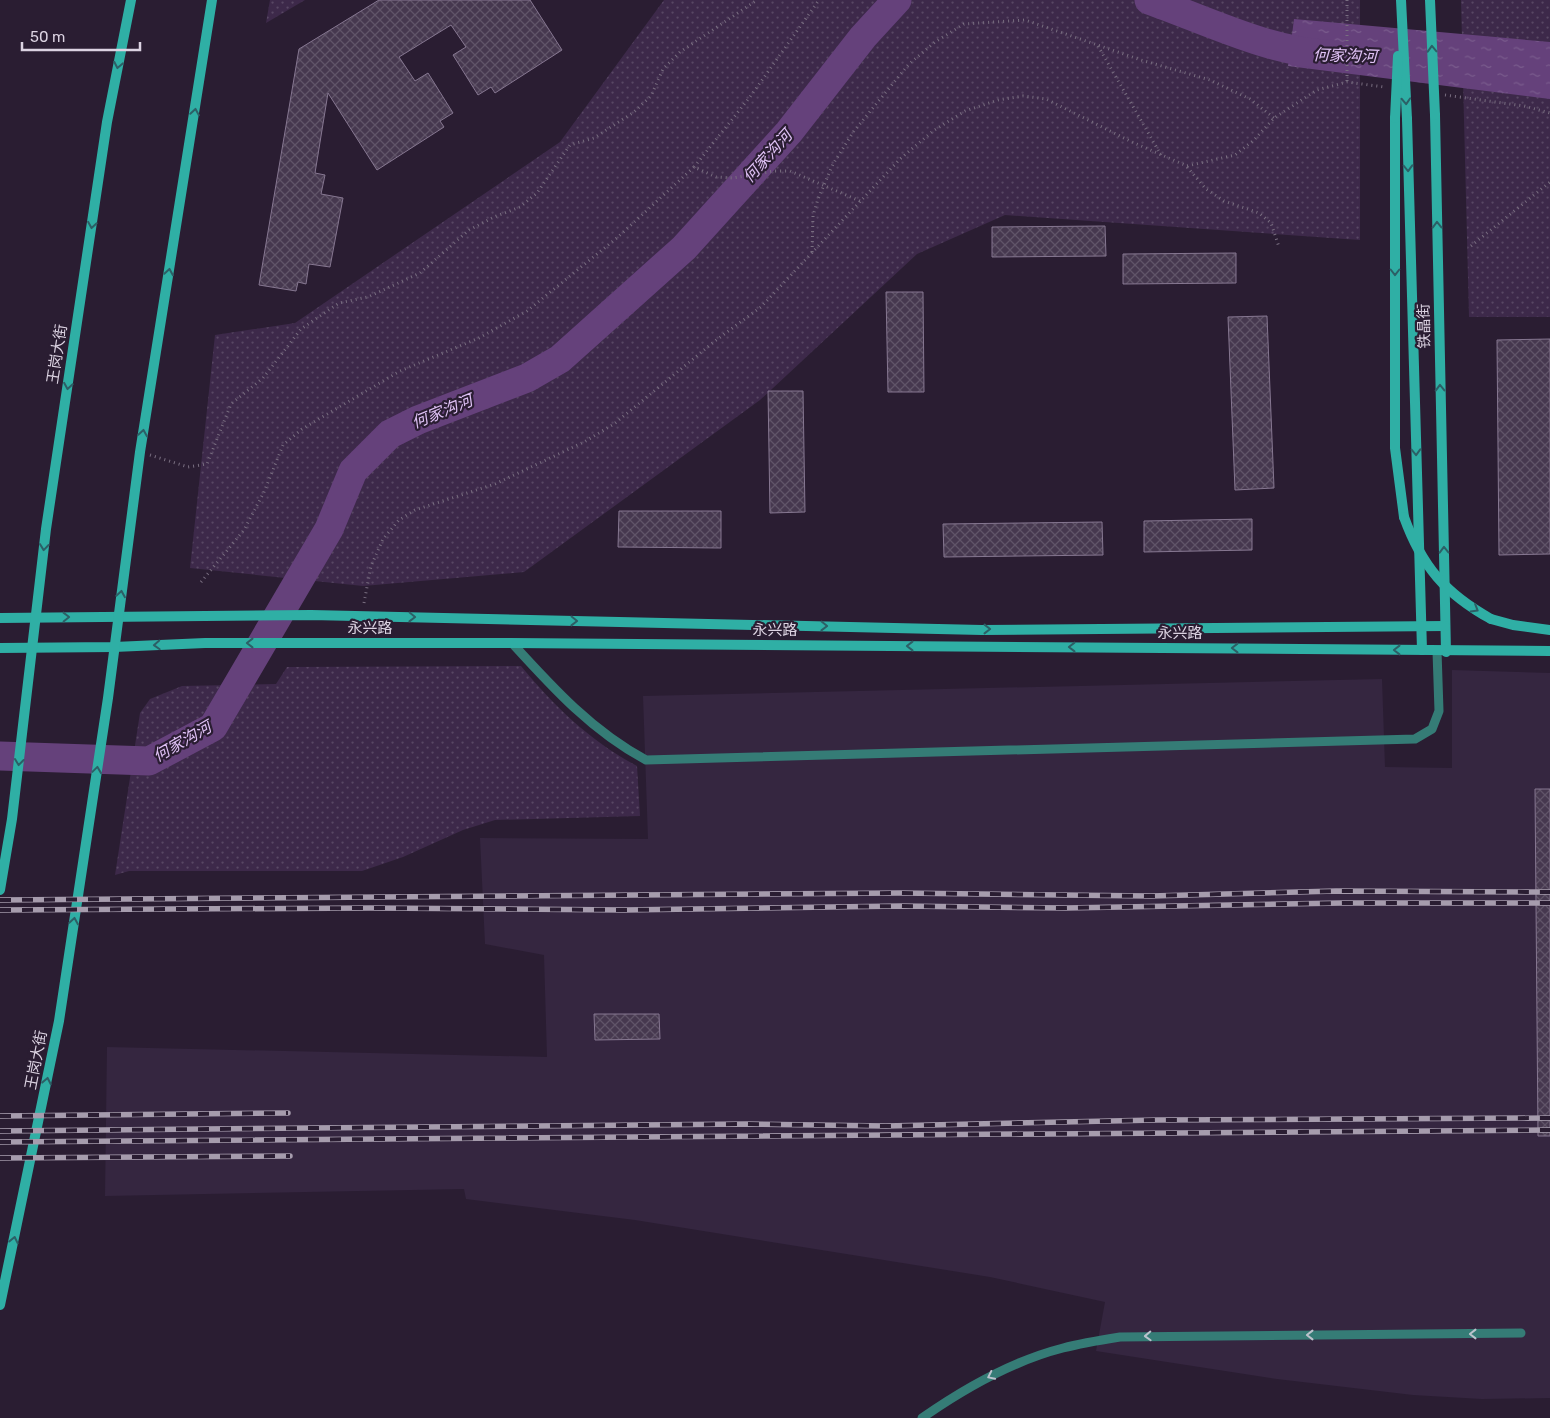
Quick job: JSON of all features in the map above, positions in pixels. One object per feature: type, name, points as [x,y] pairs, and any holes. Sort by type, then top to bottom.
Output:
[{"type":"main road","name":"王岗大街","points":[[0,890],[12,819],[48,519],[104,142],[131,0]]},
{"type":"main road","points":[[114,647],[140,452],[212,0]]},
{"type":"main road","points":[[1401,0],[1395,118],[1395,448],[1404,517],[1412,538],[1428,567],[1455,596],[1492,619],[1520,627],[1550,630]]},
{"type":"main road","name":"铁晶街","points":[[1401,0],[1407,119],[1422,650]]},
{"type":"main road","name":"铁晶街","points":[[1430,0],[1435,115],[1445,626],[1442,651]]},
{"type":"main road","name":"永兴路","points":[[0,618],[311,615],[982,630],[1445,626]]},
{"type":"main road","name":"永兴路","points":[[0,648],[114,647],[205,643],[512,643],[1550,651]]},
{"type":"main road","name":"王岗大街","points":[[0,1305],[59,1021],[114,647]]},
{"type":"lane","points":[[512,643],[561,697],[599,730],[646,760],[1415,739],[1432,729],[1439,711],[1442,651]]},
{"type":"lane","points":[[922,1418],[972,1386],[1011,1367],[1063,1348],[1120,1337],[1521,1334]]},
{"type":"path","points":[[140,452],[188,466],[207,464],[230,404],[263,378],[300,329],[339,303],[368,297],[420,273],[469,230],[494,217],[520,207],[537,193],[570,145],[594,138],[634,112],[651,96],[663,69],[680,52],[757,0]]},
{"type":"path","points":[[201,582],[244,530],[264,492],[283,445],[302,429],[400,371],[479,338],[527,311],[618,237],[694,168],[750,97],[819,0]]},
{"type":"path","points":[[1347,0],[1348,82]]},
{"type":"path","points":[[812,252],[813,216],[823,184],[832,164],[854,131],[909,64],[935,42],[964,24],[1025,20],[1098,46],[1231,88],[1250,99],[1274,118]]},
{"type":"path","points":[[1098,46],[1162,156]]},
{"type":"path","points":[[1187,166],[1235,155],[1254,140],[1274,118],[1317,90],[1348,82],[1387,88]]},
{"type":"path","points":[[1436,94],[1524,106],[1550,113]]},
{"type":"path","points":[[364,603],[371,566],[383,539],[399,520],[415,510],[495,484],[584,442],[614,424],[715,341],[761,307],[900,159],[933,131],[965,111],[998,100],[1015,97],[1046,99],[1162,156],[1187,166],[1206,189],[1218,197],[1259,213],[1265,218],[1270,223],[1279,247]]},
{"type":"path","points":[[694,168],[716,176],[733,178],[774,171],[790,172],[809,178],[860,201]]},
{"type":"path","points":[[1471,246],[1550,182]]},
{"type":"shaded area","points":[[270,0],[305,0],[266,23]]},
{"type":"shaded area","points":[[664,0],[1360,0],[1360,240],[1005,215],[917,254],[760,400],[524,572],[363,586],[190,568],[215,335],[295,323],[560,142]]},
{"type":"shaded area","points":[[1461,0],[1550,0],[1550,317],[1469,317]]},
{"type":"shaded area","points":[[521,666],[574,722],[604,746],[637,766],[640,816],[495,820],[463,830],[403,857],[362,871],[129,871],[115,875],[140,713],[150,699],[182,686],[276,684],[287,667]]},
{"type":"shaded area","points":[[1452,670],[1550,673],[1550,1398],[1482,1399],[1413,1395],[1277,1379],[1096,1351],[1105,1302],[990,1277],[635,1220],[466,1199],[464,1189],[105,1196],[107,1047],[547,1057],[544,955],[485,944],[480,838],[648,839],[643,696],[1382,679],[1385,767],[1452,768]]},
{"type":"water","points":[[1294,19],[1550,42],[1550,99],[1288,66]]},
{"type":"building","points":[[379,0],[530,0],[562,50],[495,93],[491,87],[478,95],[453,55],[466,47],[451,25],[399,57],[415,81],[428,73],[453,113],[440,121],[444,127],[377,170],[328,93],[315,173],[325,175],[321,194],[343,198],[330,267],[309,264],[306,284],[298,282],[296,291],[259,285],[299,49]]},
{"type":"building","points":[[1105,226],[1106,256],[992,257],[992,227]]},
{"type":"building","points":[[1236,253],[1236,283],[1123,284],[1123,254]]},
{"type":"building","points":[[886,292],[923,292],[924,392],[888,392]]},
{"type":"building","points":[[1267,316],[1274,488],[1235,490],[1228,317]]},
{"type":"building","points":[[1550,339],[1550,554],[1499,555],[1497,340]]},
{"type":"building","points":[[768,391],[803,391],[805,512],[770,513]]},
{"type":"building","points":[[619,511],[721,511],[721,548],[618,547]]},
{"type":"building","points":[[1252,519],[1252,550],[1144,552],[1144,521]]},
{"type":"building","points":[[1102,522],[1103,555],[944,557],[943,524]]},
{"type":"building","points":[[1535,789],[1550,789],[1550,1136],[1538,1136]]},
{"type":"building","points":[[594,1014],[659,1014],[660,1039],[595,1040]]},
{"type":"waterway","name":"何家沟河","points":[[0,756],[149,761],[213,727],[329,529],[353,471],[390,434],[418,420],[527,378],[560,359],[684,248],[789,132],[863,37],[897,0]]},
{"type":"waterway","name":"何家沟河","points":[[1149,0],[1238,34],[1284,48],[1328,54]]},
{"type":"railway","points":[[0,900],[900,893],[1151,896],[1336,891],[1550,892]]},
{"type":"railway","points":[[0,910],[370,908],[624,910],[901,906],[1066,908],[1342,903],[1550,903]]},
{"type":"railway","points":[[0,1116],[288,1113]]},
{"type":"railway","points":[[0,1131],[746,1124],[886,1126],[1157,1120],[1550,1118]]},
{"type":"railway","points":[[0,1142],[1550,1130]]},
{"type":"railway","points":[[0,1158],[290,1156]]}]
